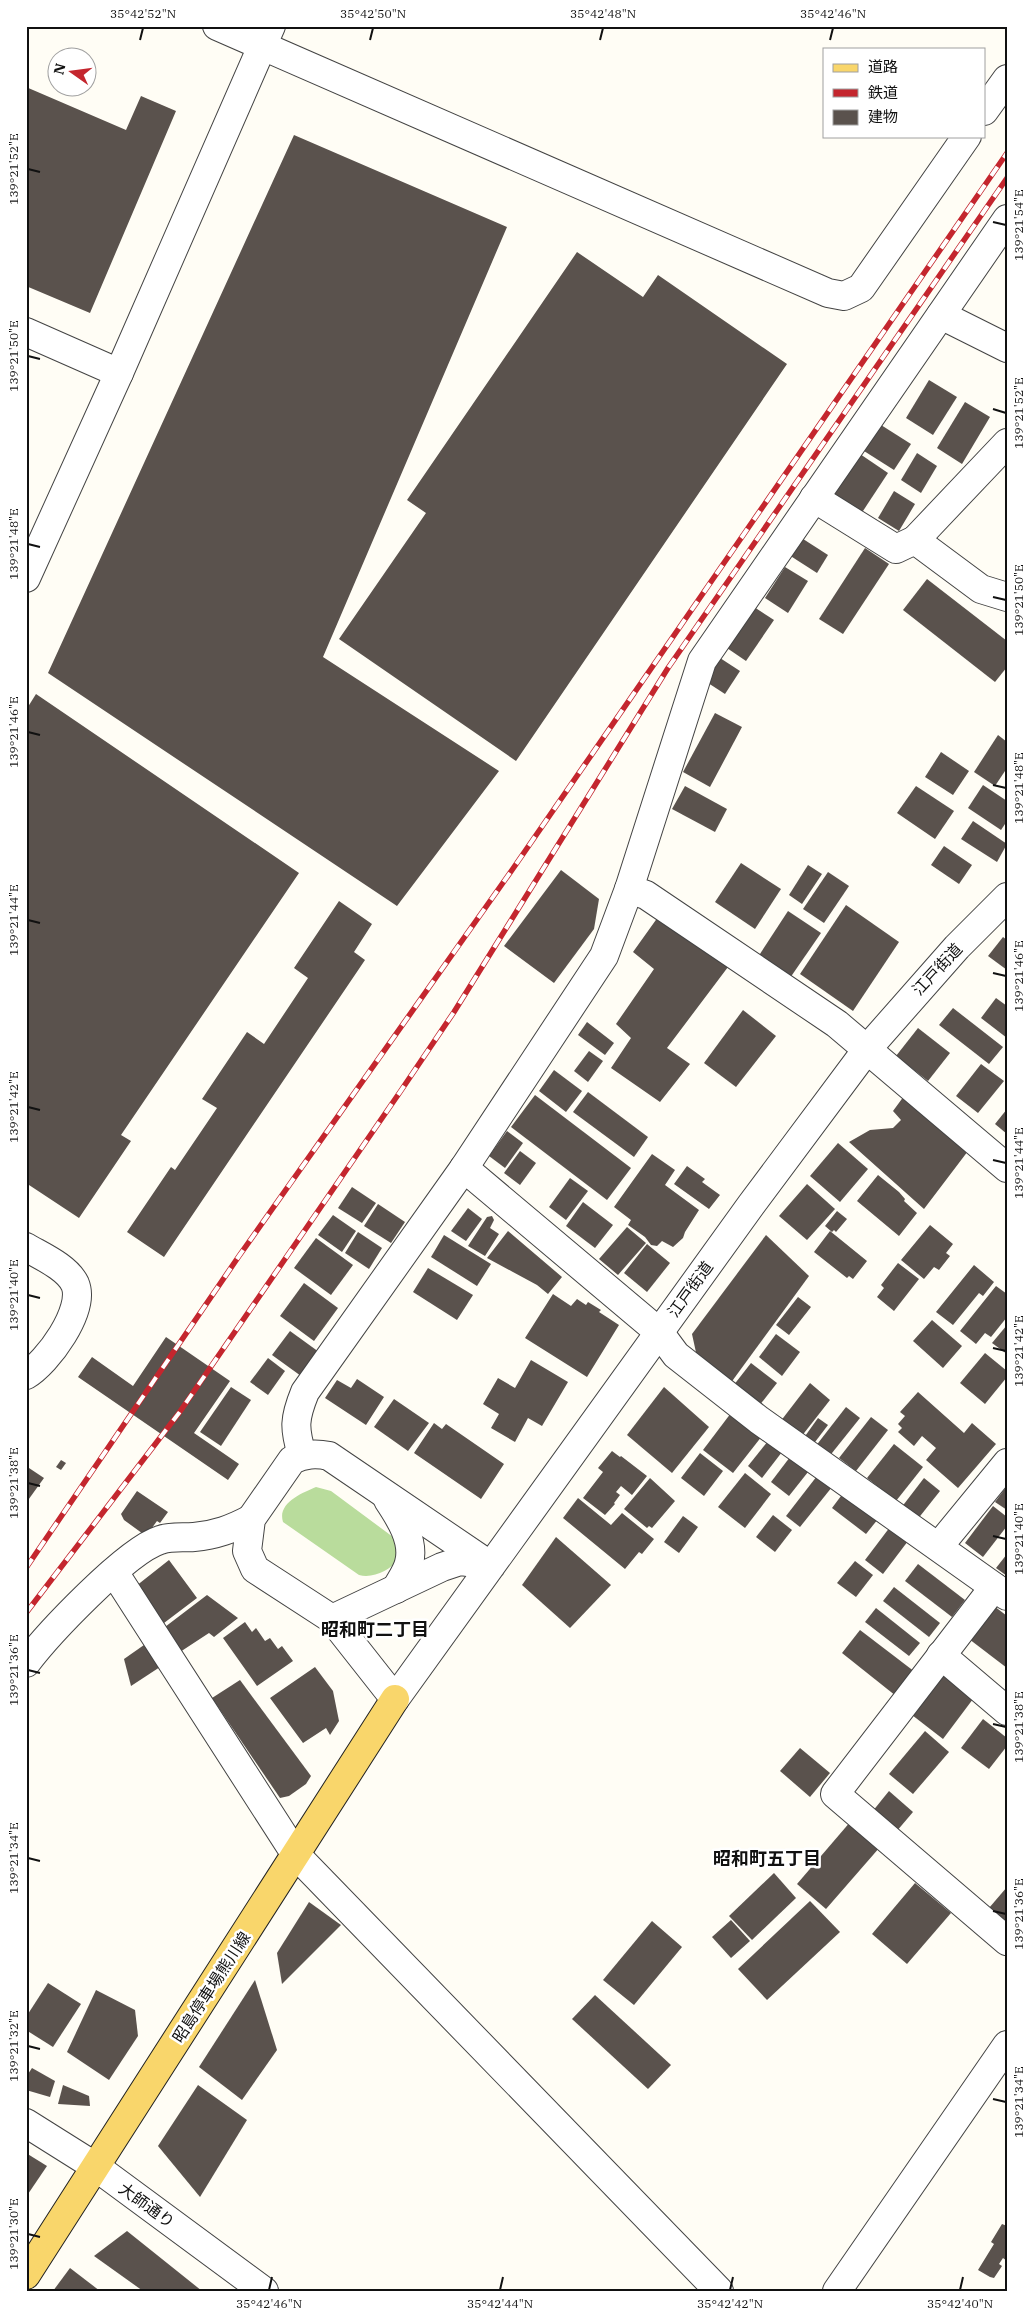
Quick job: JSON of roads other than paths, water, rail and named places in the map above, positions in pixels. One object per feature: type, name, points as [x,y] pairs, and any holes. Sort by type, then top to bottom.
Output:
[{"type":"main road","name":"昭島停車場熊川線","points":[[26,2275],[395,1699]]},
{"type":"street","points":[[217,26],[266,36],[828,293],[844,296],[861,288],[966,138]]},
{"type":"street","points":[[26,578],[120,373],[266,36]]},
{"type":"street","points":[[986,108],[1007,79]]},
{"type":"street","points":[[302,1455],[295,1429],[299,1407],[305,1392],[464,1168],[604,956],[629,889],[702,661],[1007,220]]},
{"type":"street","points":[[942,315],[1007,348]]},
{"type":"street","points":[[26,332],[120,373]]},
{"type":"street","points":[[814,498],[896,549],[915,540],[1007,443]]},
{"type":"street","points":[[915,540],[981,589],[1007,596]]},
{"type":"street","points":[[629,889],[646,895],[838,1024],[1007,1168]]},
{"type":"street","name":"江戸街道","points":[[395,1699],[808,1126],[868,1048],[956,947],[1007,897]]},
{"type":"street","points":[[464,1168],[659,1332],[676,1354],[759,1420],[1000,1591],[941,1656],[835,1794],[1007,1941]]},
{"type":"street","points":[[26,1246],[64,1271],[75,1285],[77,1306],[71,1320],[38,1368],[26,1375]]},
{"type":"street","points":[[26,1663],[36,1650],[114,1572],[137,1552],[160,1540],[226,1533],[251,1519],[292,1460],[302,1455],[316,1453],[329,1456],[491,1566]]},
{"type":"street","points":[[938,1546],[1007,1463]]},
{"type":"street","points":[[385,1494],[399,1516],[410,1549],[409,1564],[396,1589]]},
{"type":"street","points":[[251,1519],[247,1551],[255,1569],[332,1619],[395,1699]]},
{"type":"street","points":[[332,1619],[442,1567],[460,1561],[491,1566]]},
{"type":"street","points":[[114,1572],[296,1855],[719,2291]]},
{"type":"street","points":[[941,1656],[1007,1711]]},
{"type":"street","points":[[837,2291],[1007,2045]]},
{"type":"street","name":"大師通り","points":[[26,2123],[96,2167],[264,2291]]},
{"type":"railway","points":[[26,1568],[239,1256],[512,870],[1007,153]]},
{"type":"railway","points":[[26,1613],[179,1413],[400,1092],[454,1012],[668,668],[1007,178]]},
{"type":"district","name":"昭和町二丁目","points":[[375,1629]]},
{"type":"district","name":"昭和町五丁目","points":[[767,1858]]}]
